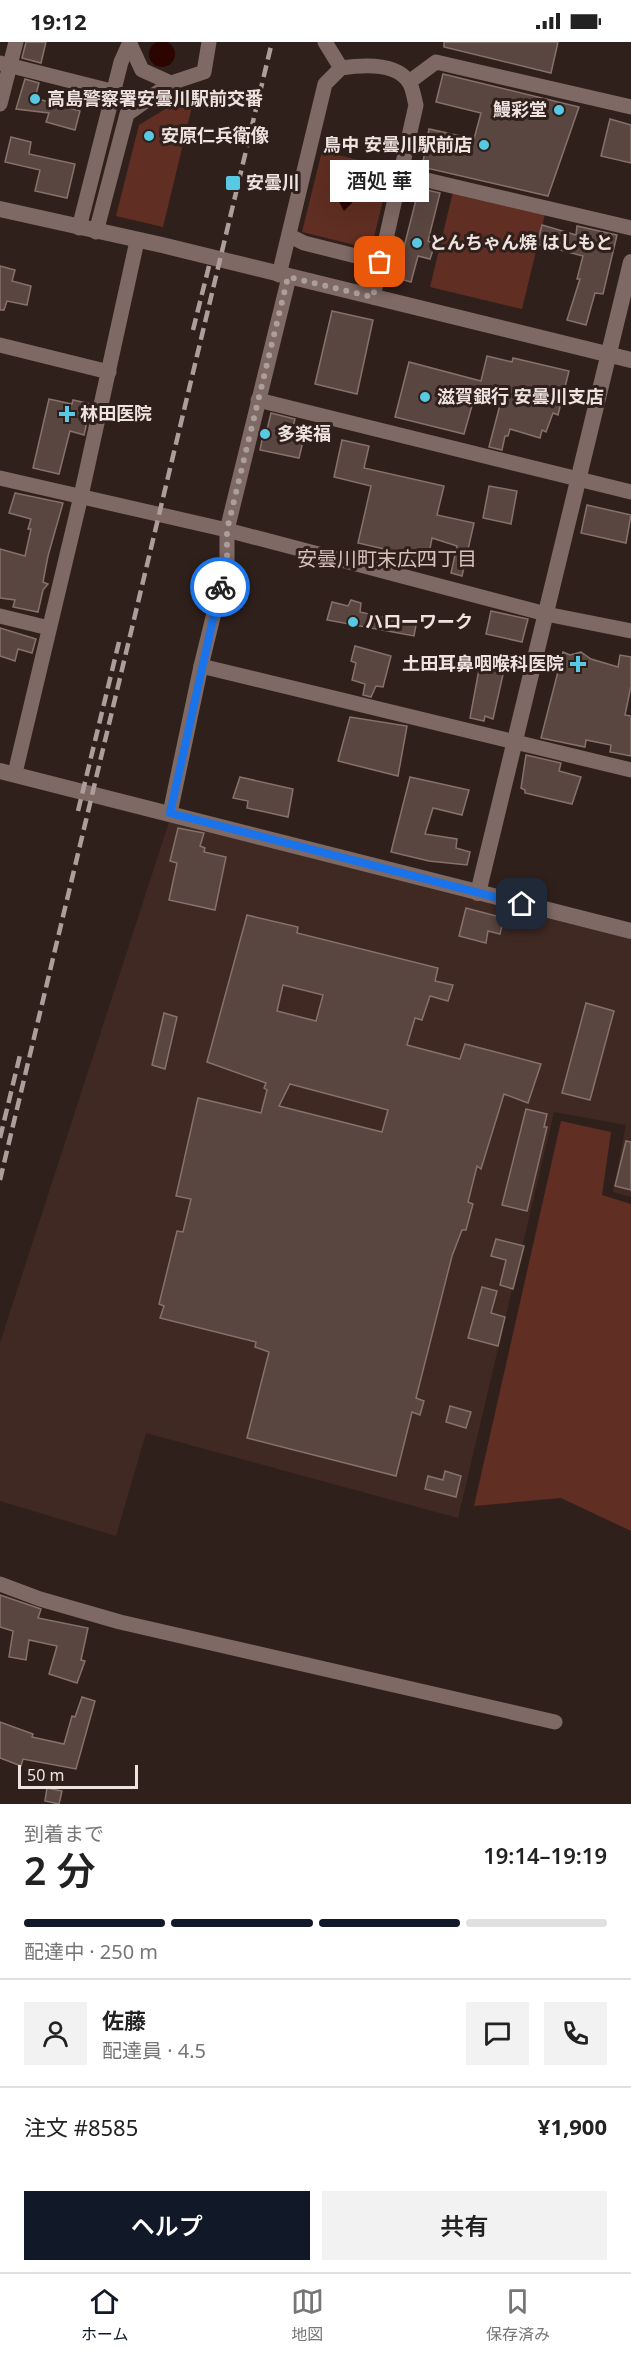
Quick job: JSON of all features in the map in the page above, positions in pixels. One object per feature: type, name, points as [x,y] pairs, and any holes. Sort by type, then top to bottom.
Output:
[{"type":"street","points":[[0,104],[5,65],[16,42]]},
{"type":"street","points":[[88,230],[127,114],[171,82],[204,72],[209,42]]},
{"type":"street","points":[[325,42],[341,68]]},
{"type":"street","points":[[130,43],[134,58],[142,70],[171,82]]},
{"type":"street","points":[[88,230],[121,62],[130,43]]},
{"type":"street","points":[[409,82],[436,62],[631,107]]},
{"type":"street","points":[[170,813],[201,666],[227,560],[227,530],[258,400],[290,236],[325,84],[341,68],[368,64],[398,72],[409,82],[416,105],[373,297]]},
{"type":"street","points":[[5,65],[115,92]]},
{"type":"street","points":[[401,174],[631,228]]},
{"type":"street","points":[[0,208],[631,360]]},
{"type":"street","points":[[290,236],[304,243],[380,262]]},
{"type":"street","points":[[137,241],[81,496],[48,628],[8,772],[631,931]]},
{"type":"street","points":[[478,893],[631,262]]},
{"type":"street","points":[[0,345],[109,372]]},
{"type":"street","points":[[258,400],[631,492]]},
{"type":"street","points":[[0,478],[227,530],[546,614],[631,631]]},
{"type":"street","points":[[0,616],[48,628]]},
{"type":"street","points":[[201,666],[631,770]]},
{"type":"street","points":[[0,1584],[40,1599],[120,1622],[555,1722]]},
{"type":"shaded area","points":[[162,41],[171,45],[175,54],[171,63],[162,67],[153,63],[149,54],[153,45]]},
{"type":"shaded area","points":[[196,90],[163,227],[116,216],[139,125]]},
{"type":"shaded area","points":[[322,151],[391,168],[371,249],[302,232]]},
{"type":"shaded area","points":[[353,188],[352,203],[344,211],[336,196]]},
{"type":"shaded area","points":[[453,192],[545,214],[522,309],[430,287]]},
{"type":"shaded area","points":[[169,822],[631,939],[631,1197],[613,1192],[626,1125],[554,1112],[458,1518],[146,1433],[116,1536],[0,1501],[0,1343]]},
{"type":"shaded area","points":[[561,1121],[611,1132],[602,1195],[631,1204],[631,1531],[561,1498],[474,1506]]},
{"type":"building","points":[[26,42],[46,42],[41,63],[22,58]]},
{"type":"building","points":[[444,42],[558,42],[551,73],[444,47]]},
{"type":"building","points":[[443,74],[579,107],[548,196],[422,167],[429,129],[474,139],[481,113],[436,102]]},
{"type":"building","points":[[25,79],[39,83],[35,98],[80,111],[75,130],[46,122],[49,113],[16,109]]},
{"type":"building","points":[[610,119],[631,125],[631,163],[601,156]]},
{"type":"building","points":[[11,137],[31,142],[29,154],[75,164],[67,198],[35,191],[40,170],[5,162]]},
{"type":"building","points":[[419,188],[440,193],[428,241],[435,244],[430,259],[418,256],[411,282],[393,277],[399,255],[402,255]]},
{"type":"building","points":[[542,225],[576,235],[577,226],[617,235],[603,294],[595,293],[586,325],[567,320],[580,279],[577,279],[583,256],[537,244]]},
{"type":"building","points":[[0,266],[15,270],[12,281],[31,286],[27,305],[7,301],[4,310],[0,310]]},
{"type":"building","points":[[332,311],[373,320],[357,394],[315,384]]},
{"type":"building","points":[[487,356],[512,362],[513,358],[569,371],[558,415],[553,413],[546,432],[542,430],[540,438],[510,429],[508,436],[505,436],[502,450],[489,447],[501,401],[475,395],[464,434],[395,417],[409,362],[481,381]]},
{"type":"building","points":[[49,399],[72,404],[73,400],[91,404],[84,435],[70,431],[59,474],[33,468]]},
{"type":"building","points":[[271,413],[295,419],[291,435],[304,437],[299,458],[260,450],[264,430],[267,430]]},
{"type":"building","points":[[342,440],[369,446],[364,468],[444,486],[437,515],[474,523],[462,576],[451,573],[457,546],[432,538],[428,559],[358,543],[371,486],[334,477]]},
{"type":"building","points":[[489,486],[517,491],[511,524],[483,518]]},
{"type":"building","points":[[15,493],[63,503],[43,582],[48,584],[43,590],[38,612],[13,607],[15,600],[0,598],[0,549],[25,556],[31,529],[28,529],[31,519],[9,513]]},
{"type":"building","points":[[587,505],[631,515],[626,543],[581,533]]},
{"type":"building","points":[[351,600],[361,603],[360,612],[416,625],[414,636],[327,620],[332,602],[348,606]]},
{"type":"building","points":[[491,611],[528,619],[522,642],[486,634]]},
{"type":"building","points":[[0,628],[36,639],[32,653],[18,649],[15,661],[0,656]]},
{"type":"building","points":[[355,646],[391,656],[383,687],[376,686],[371,697],[363,695],[365,684],[352,680],[356,663],[351,661]]},
{"type":"building","points":[[563,652],[570,655],[581,652],[591,659],[618,667],[620,655],[631,657],[631,686],[625,715],[631,716],[631,756],[610,752],[611,745],[586,740],[585,747],[541,738]]},
{"type":"building","points":[[480,664],[504,670],[493,719],[485,716],[484,721],[470,718]]},
{"type":"building","points":[[350,717],[407,726],[398,776],[338,761]]},
{"type":"building","points":[[526,755],[561,763],[559,771],[581,777],[572,804],[525,793],[525,790],[521,788]]},
{"type":"building","points":[[240,777],[293,789],[288,817],[247,808],[248,801],[233,798]]},
{"type":"building","points":[[410,777],[469,790],[462,815],[433,808],[425,834],[457,839],[456,848],[470,852],[467,865],[429,861],[391,852]]},
{"type":"building","points":[[178,828],[204,833],[200,846],[205,848],[204,852],[226,857],[215,910],[169,900],[177,863],[170,861]]},
{"type":"building","points":[[466,908],[504,918],[500,934],[488,931],[486,943],[459,936]]},
{"type":"building","points":[[247,915],[298,927],[297,933],[438,968],[435,981],[453,985],[448,1001],[430,996],[422,1020],[415,1018],[407,1045],[460,1059],[465,1044],[541,1064],[528,1103],[504,1094],[481,1169],[477,1166],[468,1202],[473,1204],[466,1230],[462,1230],[452,1256],[416,1398],[424,1401],[420,1415],[412,1412],[396,1476],[247,1438],[269,1352],[255,1347],[256,1342],[160,1318],[164,1306],[159,1304],[177,1231],[183,1232],[191,1199],[176,1196],[198,1098],[261,1113],[267,1090],[264,1088],[266,1083],[207,1062]],"holes":[[[283,985],[323,995],[316,1021],[277,1011]],[[290,1084],[388,1110],[382,1132],[279,1106]]]},
{"type":"building","points":[[586,1003],[614,1011],[590,1100],[562,1093]]},
{"type":"building","points":[[164,1013],[177,1017],[165,1069],[152,1065]]},
{"type":"building","points":[[526,1109],[547,1114],[544,1127],[547,1127],[527,1211],[502,1205]]},
{"type":"building","points":[[626,1141],[631,1142],[631,1190],[615,1186]]},
{"type":"building","points":[[496,1239],[524,1246],[513,1289],[500,1285],[506,1260],[491,1256]]},
{"type":"building","points":[[482,1287],[497,1291],[491,1313],[505,1317],[498,1346],[468,1338]]},
{"type":"building","points":[[450,1406],[471,1412],[466,1428],[446,1422]]},
{"type":"building","points":[[445,1471],[461,1476],[456,1497],[425,1489],[428,1476],[443,1480]]},
{"type":"building","points":[[0,1595],[41,1609],[38,1618],[88,1628],[81,1660],[85,1661],[77,1683],[49,1674],[57,1646],[29,1640],[26,1660],[9,1657],[13,1631],[0,1627]]},
{"type":"building","points":[[82,1697],[95,1701],[76,1769],[23,1759],[21,1766],[0,1758],[0,1722],[33,1734],[32,1737],[64,1744],[72,1716],[75,1717]]},
{"type":"building","points":[[47,1788],[62,1791],[59,1804],[45,1801]]},
{"type":"railway","points":[[0,1180],[272,42]]},
{"type":"railway","points":[[193,330],[209,266]]},
{"type":"railway","points":[[78,811],[119,642]]},
{"type":"railway","points":[[0,1138],[21,1051]]},
{"type":"way so far","points":[[220,587],[227,560],[227,530],[288,277],[373,297],[380,262]]},
{"type":"place","name":"高島警察署安曇川駅前交番","points":[[35,99]]},
{"type":"place","name":"鰻彩堂","points":[[559,110]]},
{"type":"place","name":"安原仁兵衛像","points":[[149,136]]},
{"type":"place","name":"鳥中 安曇川駅前店","points":[[484,145]]},
{"type":"place","name":"安曇川","points":[[233,183]]},
{"type":"place","name":"とんちゃん焼 はしもと","points":[[417,243]]},
{"type":"place","name":"酒処 華","points":[[380,262]]},
{"type":"place","name":"滋賀銀行 安曇川支店","points":[[425,397]]},
{"type":"place","name":"林田医院","points":[[67,414]]},
{"type":"place","name":"多楽福","points":[[265,434]]},
{"type":"place","name":"ハローワーク","points":[[353,622]]},
{"type":"place","name":"土田耳鼻咽喉科医院","points":[[578,664]]},
{"type":"district","name":"安曇川町末広四丁目","points":[[387,559]]},
{"type":"route","points":[[220,587],[170,813],[522,904]]}]
